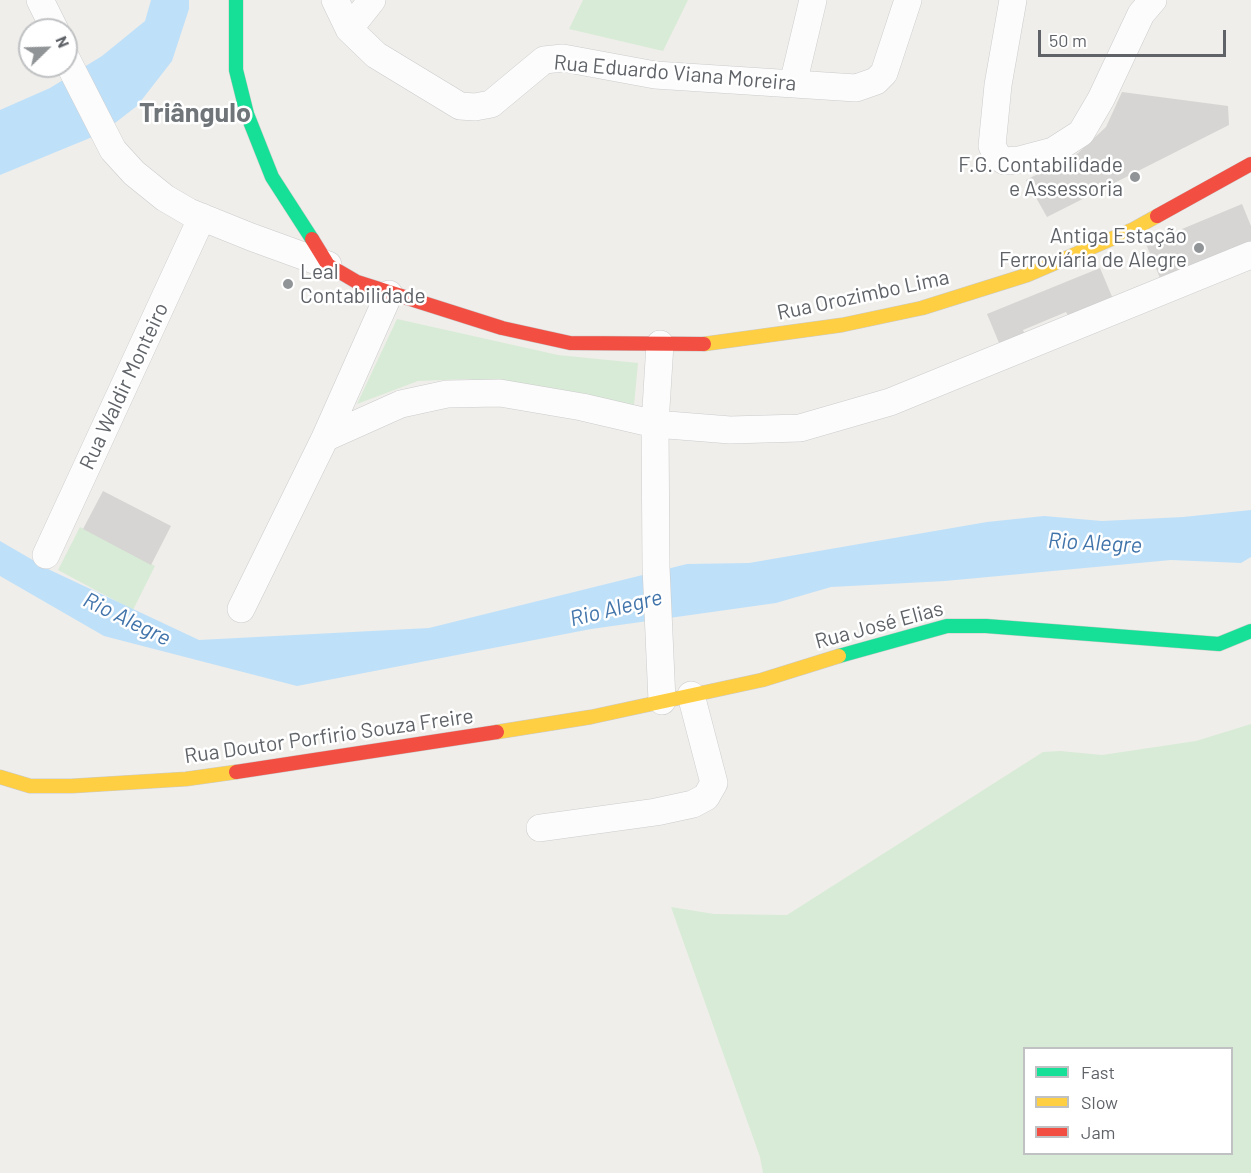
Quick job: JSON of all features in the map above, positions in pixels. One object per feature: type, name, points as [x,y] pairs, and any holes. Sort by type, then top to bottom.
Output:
[{"type":"main road","points":[[236,0],[236,70],[247,114],[272,177],[328,265]]},
{"type":"main road","name":"Rua Orozimbo Lima","points":[[328,265],[357,282],[389,294],[502,328],[570,343],[712,344],[842,325],[922,308],[1027,275],[1131,230],[1251,164]]},
{"type":"main road","points":[[1229,177],[1251,174]]},
{"type":"main road","name":"Rua José Elias","points":[[662,701],[762,680],[896,638],[946,626],[986,626],[1219,644],[1251,630]]},
{"type":"main road","name":"Rua Doutor Porfirio Souza Freire","points":[[0,777],[30,786],[72,786],[186,779],[427,744],[591,717],[662,701]]},
{"type":"street","points":[[40,0],[49,18]]},
{"type":"street","name":"Rua Eduardo Viana Moreira","points":[[335,0],[349,29],[376,55],[460,106],[491,104],[544,60],[563,58],[655,75],[856,88],[876,81],[884,73],[908,0]]},
{"type":"street","points":[[349,29],[372,0]]},
{"type":"street","points":[[793,84],[813,0]]},
{"type":"street","points":[[1013,0],[998,85],[992,146],[998,157],[1005,161],[1019,160],[1053,151],[1081,133],[1101,99],[1141,14],[1153,0]]},
{"type":"street","points":[[76,78],[113,150],[134,173],[165,198],[202,217],[287,252],[328,265]]},
{"type":"street","name":"Rua Waldir Monteiro","points":[[46,555],[202,217]]},
{"type":"street","points":[[325,438],[401,404],[447,394],[500,393],[582,407],[655,424],[730,430],[800,428],[890,402],[1251,255]]},
{"type":"street","points":[[241,609],[325,438],[389,294]]},
{"type":"street","points":[[660,344],[655,424],[657,623],[662,701]]},
{"type":"street","points":[[540,828],[665,810],[693,804],[706,797],[714,783],[691,695]]},
{"type":"green space","points":[[583,0],[688,0],[663,51],[569,29]]},
{"type":"green space","points":[[397,319],[558,355],[638,363],[634,405],[529,385],[466,379],[418,381],[357,404]]},
{"type":"green space","points":[[80,527],[155,566],[133,610],[58,570]]},
{"type":"green space","points":[[1251,724],[1251,1173],[763,1173],[760,1157],[671,907],[714,914],[787,915],[1043,752],[1060,751],[1102,755],[1196,741]]},
{"type":"water","points":[[151,0],[189,0],[189,9],[172,61],[137,106],[102,133],[0,175],[0,110],[50,88],[66,78],[78,78],[78,71],[102,56],[145,21]]},
{"type":"water","name":"Rio Alegre","points":[[1251,510],[1251,557],[1241,563],[1171,560],[945,581],[831,587],[776,603],[591,629],[297,686],[104,636],[0,576],[0,541],[50,570],[199,640],[429,628],[687,564],[749,563],[987,522],[1044,516],[1102,521],[1183,517]]},
{"type":"building","points":[[1122,92],[1228,106],[1229,125],[1047,217],[1026,180],[1078,153],[1106,127]]},
{"type":"building","name":"Antiga Estação Ferroviária de Alegre","points":[[1242,204],[1251,226],[1251,244],[1164,288],[1146,244]]},
{"type":"building","points":[[1100,268],[1113,299],[1069,317],[1066,312],[1023,330],[1027,340],[1002,350],[987,314]]},
{"type":"building","points":[[103,491],[171,526],[151,565],[83,529]]},
{"type":"traffic: fast","points":[[236,0],[236,70],[247,114],[272,177],[312,239]]},
{"type":"traffic: fast","points":[[839,656],[947,626],[986,626],[1219,644],[1251,631]]},
{"type":"traffic: slow","points":[[704,344],[842,325],[922,308],[1027,275],[1132,230],[1157,216]]},
{"type":"traffic: slow","points":[[497,732],[591,717],[762,680],[839,656]]},
{"type":"traffic: slow","points":[[0,777],[30,786],[72,786],[186,779],[236,772]]},
{"type":"traffic: jam","points":[[1157,216],[1251,164]]},
{"type":"traffic: jam","points":[[312,239],[328,265],[357,282],[502,328],[570,343],[704,344]]},
{"type":"traffic: jam","points":[[236,772],[497,732]]},
{"type":"place","name":"F.G. Contabilidade e Assessoria","points":[[1135,177]]},
{"type":"place","name":"Antiga Estação Ferroviária de Alegre","points":[[1199,248]]},
{"type":"place","name":"Leal Contabilidade","points":[[288,284]]},
{"type":"district","name":"Triângulo","points":[[195,113]]}]
